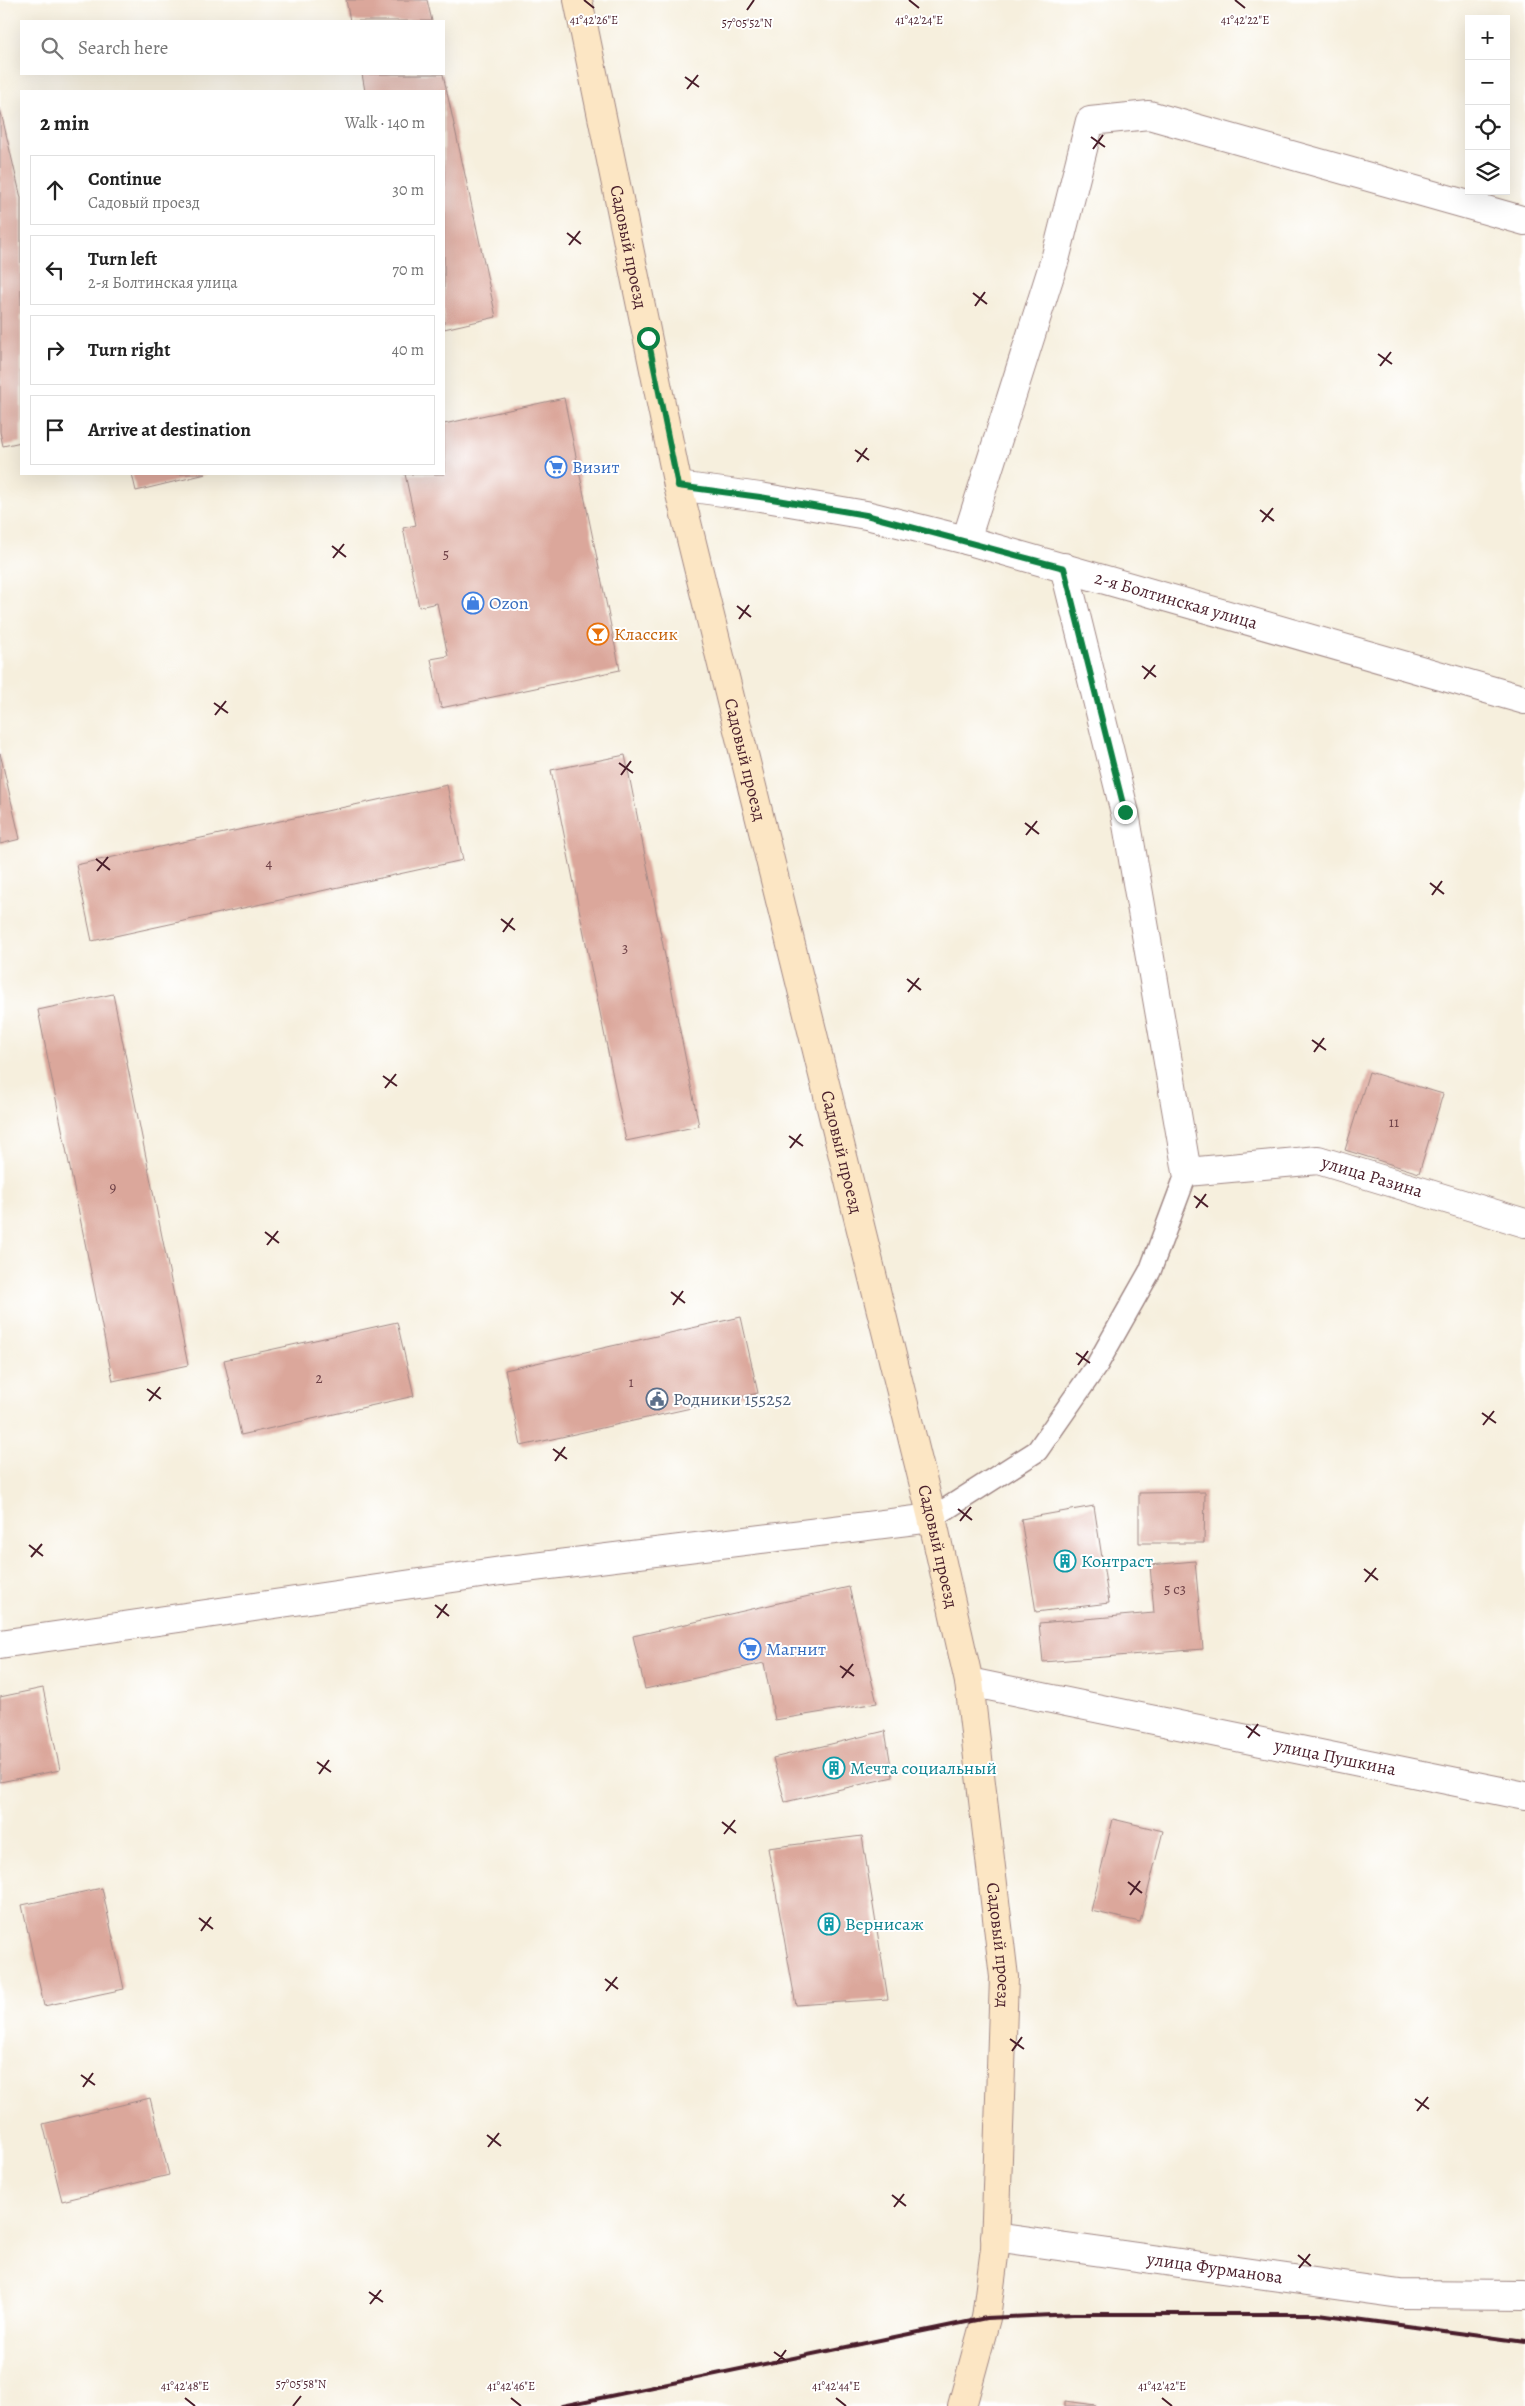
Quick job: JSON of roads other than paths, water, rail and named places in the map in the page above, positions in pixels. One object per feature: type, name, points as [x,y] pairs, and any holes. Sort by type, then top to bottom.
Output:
[{"type":"main road","name":"Садовый проезд","points":[[578,0],[678,486],[932,1518],[969,1682],[1004,1977],[995,2236],[986,2318],[962,2406]]},
{"type":"street","points":[[966,540],[1056,256],[1090,121],[1149,115],[1525,221]]},
{"type":"street","name":"2-я Болтинская улица","points":[[678,486],[760,497],[866,515],[966,540],[1525,700]]},
{"type":"street","points":[[1064,568],[1125,812],[1187,1172]]},
{"type":"street","name":"улица Разина","points":[[1187,1172],[1318,1160],[1525,1223]]},
{"type":"street","points":[[0,1644],[501,1570],[932,1518]]},
{"type":"street","name":"улица Пушкина","points":[[969,1682],[1525,1796]]},
{"type":"street","name":"улица Фурманова","points":[[995,2236],[1400,2294],[1525,2295]]},
{"type":"lane","points":[[932,1518],[1037,1451],[1097,1365],[1150,1271],[1187,1172]]},
{"type":"railway","points":[[562,2406],[986,2318],[1073,2314],[1319,2314],[1525,2342]]},
{"type":"place","name":"Визит","points":[[556,467]]},
{"type":"place","name":"Ozon","points":[[473,603]]},
{"type":"place","name":"Классик","points":[[598,634]]},
{"type":"place","name":"Родники 155252","points":[[657,1399]]},
{"type":"place","name":"Контраст","points":[[1065,1561]]},
{"type":"place","name":"Магнит","points":[[750,1649]]},
{"type":"place","name":"Мечта социальный","points":[[834,1768]]},
{"type":"place","name":"Вернисаж","points":[[829,1924]]}]
